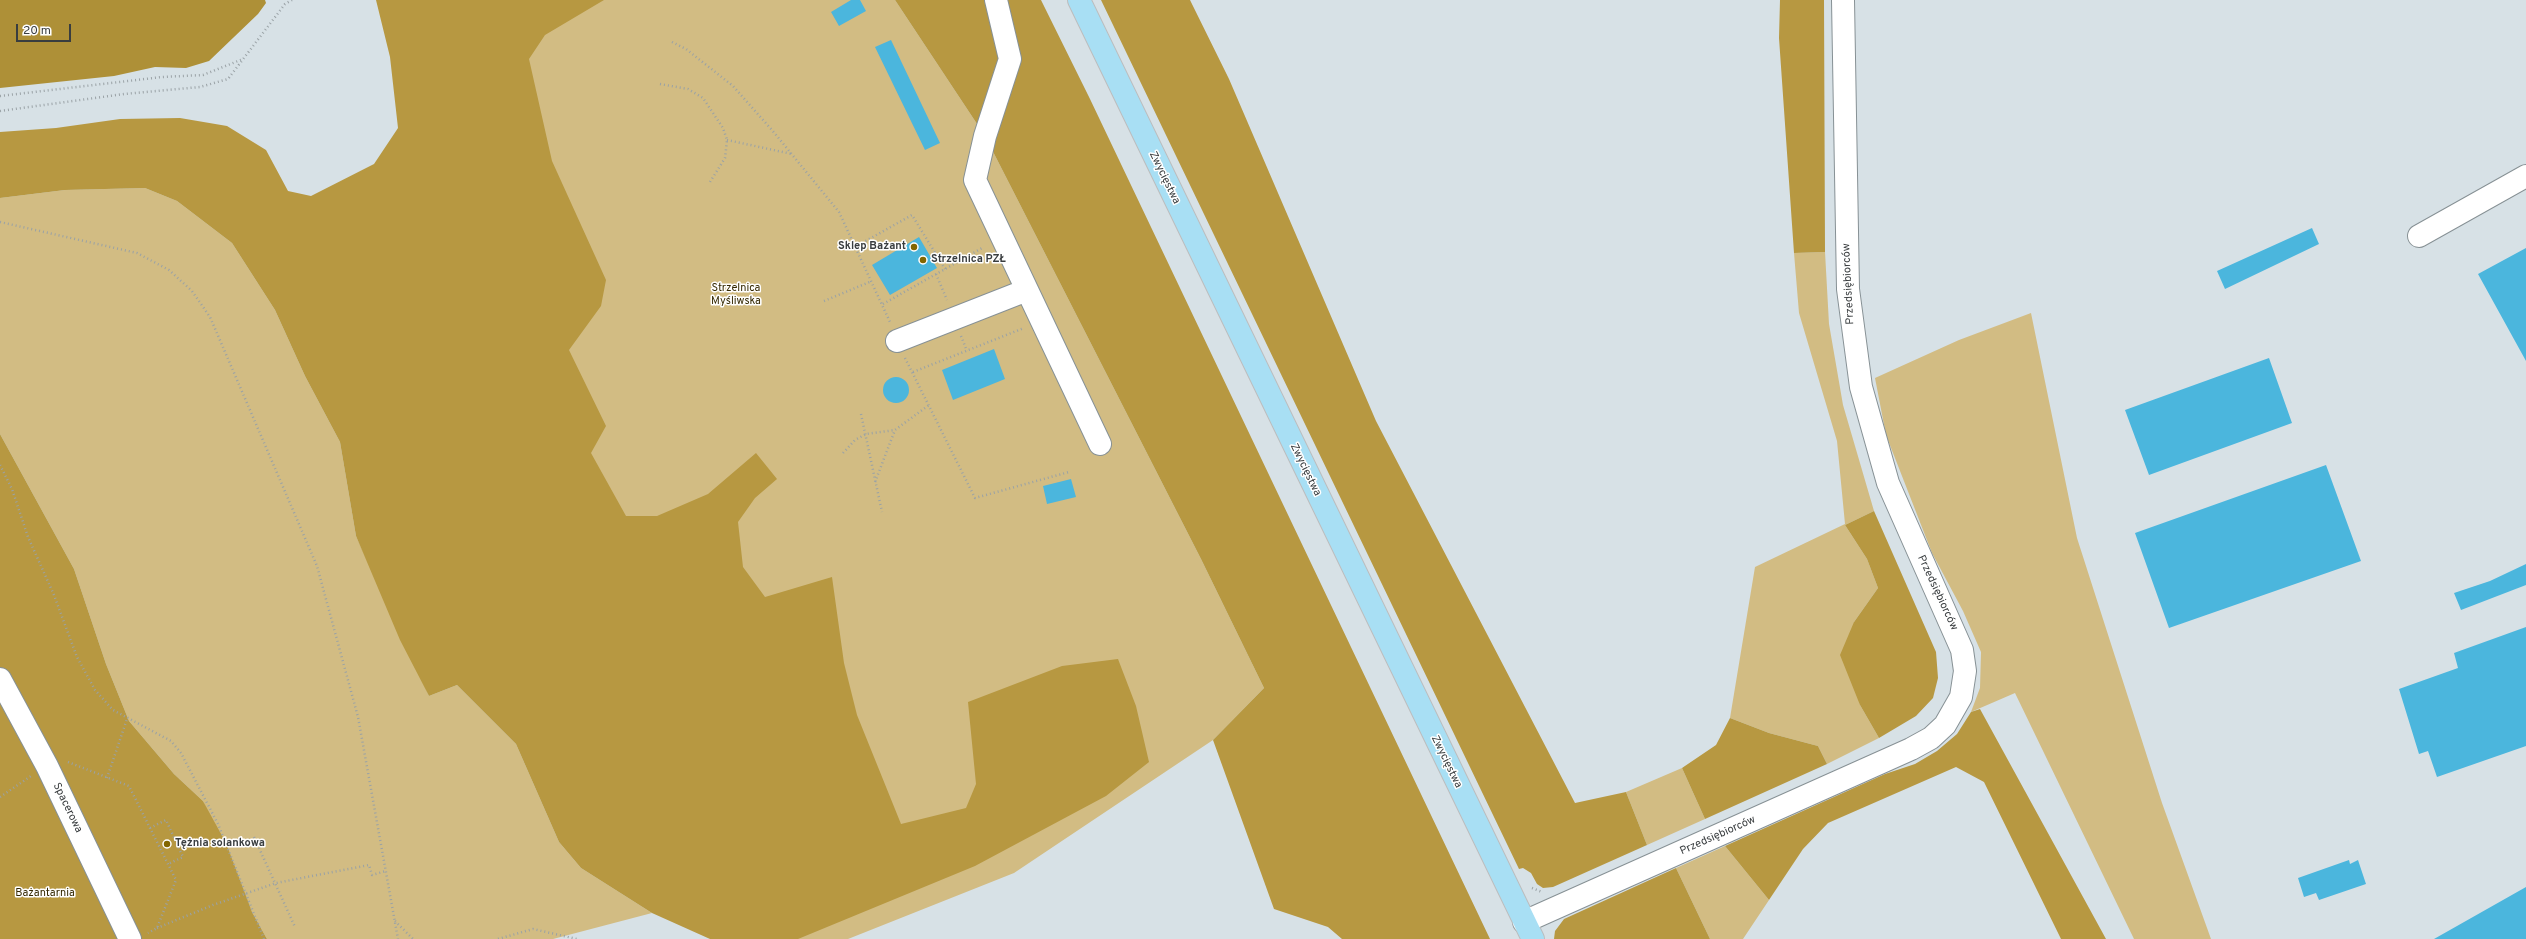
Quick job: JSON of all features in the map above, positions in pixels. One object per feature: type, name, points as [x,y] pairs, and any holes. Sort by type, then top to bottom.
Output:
[{"type":"main road","name":"Zwycięstwa","points":[[1079,0],[1528,931]]},
{"type":"street","points":[[996,0],[1010,59],[985,136],[975,180],[1100,444]]},
{"type":"street","name":"Przedsiębiorców","points":[[1528,931],[1911,749],[1931,738],[1945,725],[1960,697],[1965,671],[1962,650],[1892,495],[1877,451],[1861,387],[1848,289],[1843,0]]},
{"type":"street","points":[[2419,236],[2526,176]]},
{"type":"street","points":[[897,341],[1027,290]]},
{"type":"street","name":"Spacerowa","points":[[0,679],[137,937]]},
{"type":"path","points":[[284,0],[285,4]]},
{"type":"path","points":[[0,111],[124,94],[200,87],[228,79],[285,4],[292,0]]},
{"type":"path","points":[[672,42],[686,49],[733,86],[792,154],[839,212],[883,304],[897,341],[975,498],[1069,472]]},
{"type":"path","points":[[0,96],[162,77],[203,75],[244,58]]},
{"type":"path","points":[[660,84],[688,89],[703,98],[716,113],[727,140],[725,158],[710,182]]},
{"type":"path","points":[[727,140],[792,154]]},
{"type":"path","points":[[856,247],[912,215],[946,269]]},
{"type":"path","points":[[0,222],[136,253],[169,270],[192,291],[210,316],[317,566],[358,717],[398,939]]},
{"type":"path","points":[[883,304],[1002,237]]},
{"type":"path","points":[[824,301],[872,281]]},
{"type":"path","points":[[913,372],[1042,321]]},
{"type":"path","points":[[843,453],[855,440],[866,434],[895,430],[929,405]]},
{"type":"path","points":[[861,414],[882,512]]},
{"type":"path","points":[[875,482],[895,430]]},
{"type":"path","points":[[0,465],[12,489],[28,537],[54,595],[77,657],[96,690],[113,710],[170,742],[181,753],[218,824],[237,866],[245,894],[264,939]]},
{"type":"path","points":[[107,778],[127,719]]},
{"type":"path","points":[[0,797],[47,766],[62,760],[129,786],[176,880],[157,928]]},
{"type":"path","points":[[150,828],[166,820],[183,857],[168,864]]},
{"type":"path","points":[[254,837],[295,927]]},
{"type":"path","points":[[137,937],[276,883],[369,865],[372,875],[386,871]]},
{"type":"path","points":[[1508,891],[1526,883],[1535,890],[1547,893]]},
{"type":"path","points":[[395,921],[413,939]]},
{"type":"path","points":[[498,939],[533,929],[577,939]]},
{"type":"green space","points":[[376,0],[604,0],[545,35],[529,59],[552,161],[606,280],[601,306],[569,350],[606,426],[591,453],[626,516],[657,516],[708,494],[756,453],[777,479],[755,498],[738,522],[743,567],[765,597],[832,577],[844,663],[857,715],[901,824],[966,808],[976,784],[968,702],[1062,666],[1118,659],[1136,706],[1149,762],[1106,796],[975,866],[798,939],[710,939],[652,913],[581,868],[559,842],[516,744],[457,685],[429,696],[400,640],[356,536],[340,442],[305,376],[275,310],[232,243],[177,201],[145,188],[65,190],[0,198],[0,132],[56,128],[120,119],[180,118],[227,126],[266,150],[288,191],[311,196],[374,164],[398,128],[390,57]]},
{"type":"green space","name":"Strzelnica Myśliwska","points":[[571,0],[895,0],[985,136],[1201,559],[1264,688],[1213,740],[1014,873],[848,939],[755,939],[455,88]]},
{"type":"green space","points":[[895,0],[1041,0],[1090,99],[1490,939],[1342,939],[1328,927],[1274,909],[1213,740],[1264,688],[1201,559],[985,136]]},
{"type":"green space","points":[[1101,0],[1190,0],[1229,79],[1376,421],[1575,803],[1626,792],[1647,845],[1553,887],[1543,888],[1537,884],[1531,873],[1523,868],[1519,869]]},
{"type":"green space","points":[[1780,0],[1824,0],[1825,252],[1794,253],[1779,38]]},
{"type":"green space","points":[[145,188],[177,201],[232,243],[275,310],[305,376],[340,442],[356,536],[429,696],[457,685],[516,744],[559,842],[581,868],[652,913],[553,939],[267,939],[252,912],[203,801],[174,774],[129,721],[106,664],[74,569],[0,434],[0,198],[65,190]]},
{"type":"green space","points":[[1825,252],[1829,324],[1843,405],[1874,511],[1845,525],[1867,559],[1878,588],[1854,622],[1860,705],[1879,738],[1827,764],[1818,746],[1769,733],[1730,718],[1755,567],[1845,524],[1837,441],[1799,313],[1794,253]]},
{"type":"green space","points":[[2031,313],[2077,538],[2162,803],[2211,939],[2134,939],[2015,693],[1971,712],[1980,688],[1981,652],[1963,611],[1932,553],[1886,435],[1875,378],[1959,340]]},
{"type":"green space","name":"Bażantarnia","points":[[0,434],[74,569],[106,664],[129,721],[174,774],[203,801],[226,843],[252,912],[267,939],[0,939]]},
{"type":"green space","points":[[1874,511],[1936,652],[1938,678],[1933,698],[1916,716],[1879,738],[1860,705],[1840,655],[1854,622],[1878,588],[1867,559],[1845,525]]},
{"type":"green space","points":[[1980,709],[2106,939],[2061,939],[1984,782],[1956,767],[1828,823],[1803,849],[1769,900],[1725,846],[1885,774],[1915,764],[1937,751],[1957,734],[1971,712]]},
{"type":"green space","points":[[1730,718],[1769,733],[1818,746],[1827,764],[1705,819],[1682,768],[1716,745]]},
{"type":"green space","points":[[1682,768],[1705,819],[1647,845],[1626,792]]},
{"type":"green space","points":[[1725,846],[1769,900],[1743,939],[1710,939],[1676,868]]},
{"type":"green space","points":[[1676,868],[1710,939],[1554,939],[1555,931],[1564,919]]},
{"type":"shaded area","points":[[0,0],[265,0],[266,3],[258,14],[209,61],[186,68],[155,67],[114,76],[0,88]]},
{"type":"building","points":[[851,0],[860,0],[866,11],[839,26],[831,12]]},
{"type":"building","points":[[891,40],[940,143],[925,150],[875,47]]},
{"type":"building","points":[[2312,228],[2319,244],[2225,289],[2217,271]]},
{"type":"building","points":[[919,237],[937,268],[890,295],[872,265]]},
{"type":"building","points":[[2526,248],[2526,361],[2478,274]]},
{"type":"building","points":[[994,349],[1005,379],[953,400],[942,370]]},
{"type":"building","points":[[2269,358],[2292,423],[2149,475],[2125,410]]},
{"type":"building","points":[[896,377],[905,381],[909,390],[905,399],[896,403],[887,399],[883,390],[887,381]]},
{"type":"building","points":[[2326,465],[2361,561],[2169,628],[2135,533]]},
{"type":"building","points":[[1071,479],[1076,497],[1047,504],[1043,486]]},
{"type":"building","points":[[2526,564],[2526,585],[2461,610],[2454,593],[2490,581]]},
{"type":"building","points":[[2526,627],[2526,746],[2437,777],[2428,751],[2419,754],[2399,689],[2458,668],[2454,653]]},
{"type":"building","points":[[2349,860],[2350,864],[2358,860],[2366,884],[2319,900],[2316,893],[2304,897],[2298,878]]},
{"type":"building","points":[[2526,887],[2526,939],[2434,939]]},
{"type":"place","name":"Sklep Bażant","points":[[914,247]]},
{"type":"place","name":"Strzelnica PZŁ","points":[[923,260]]},
{"type":"place","name":"Tężnia solankowa","points":[[167,844]]}]
